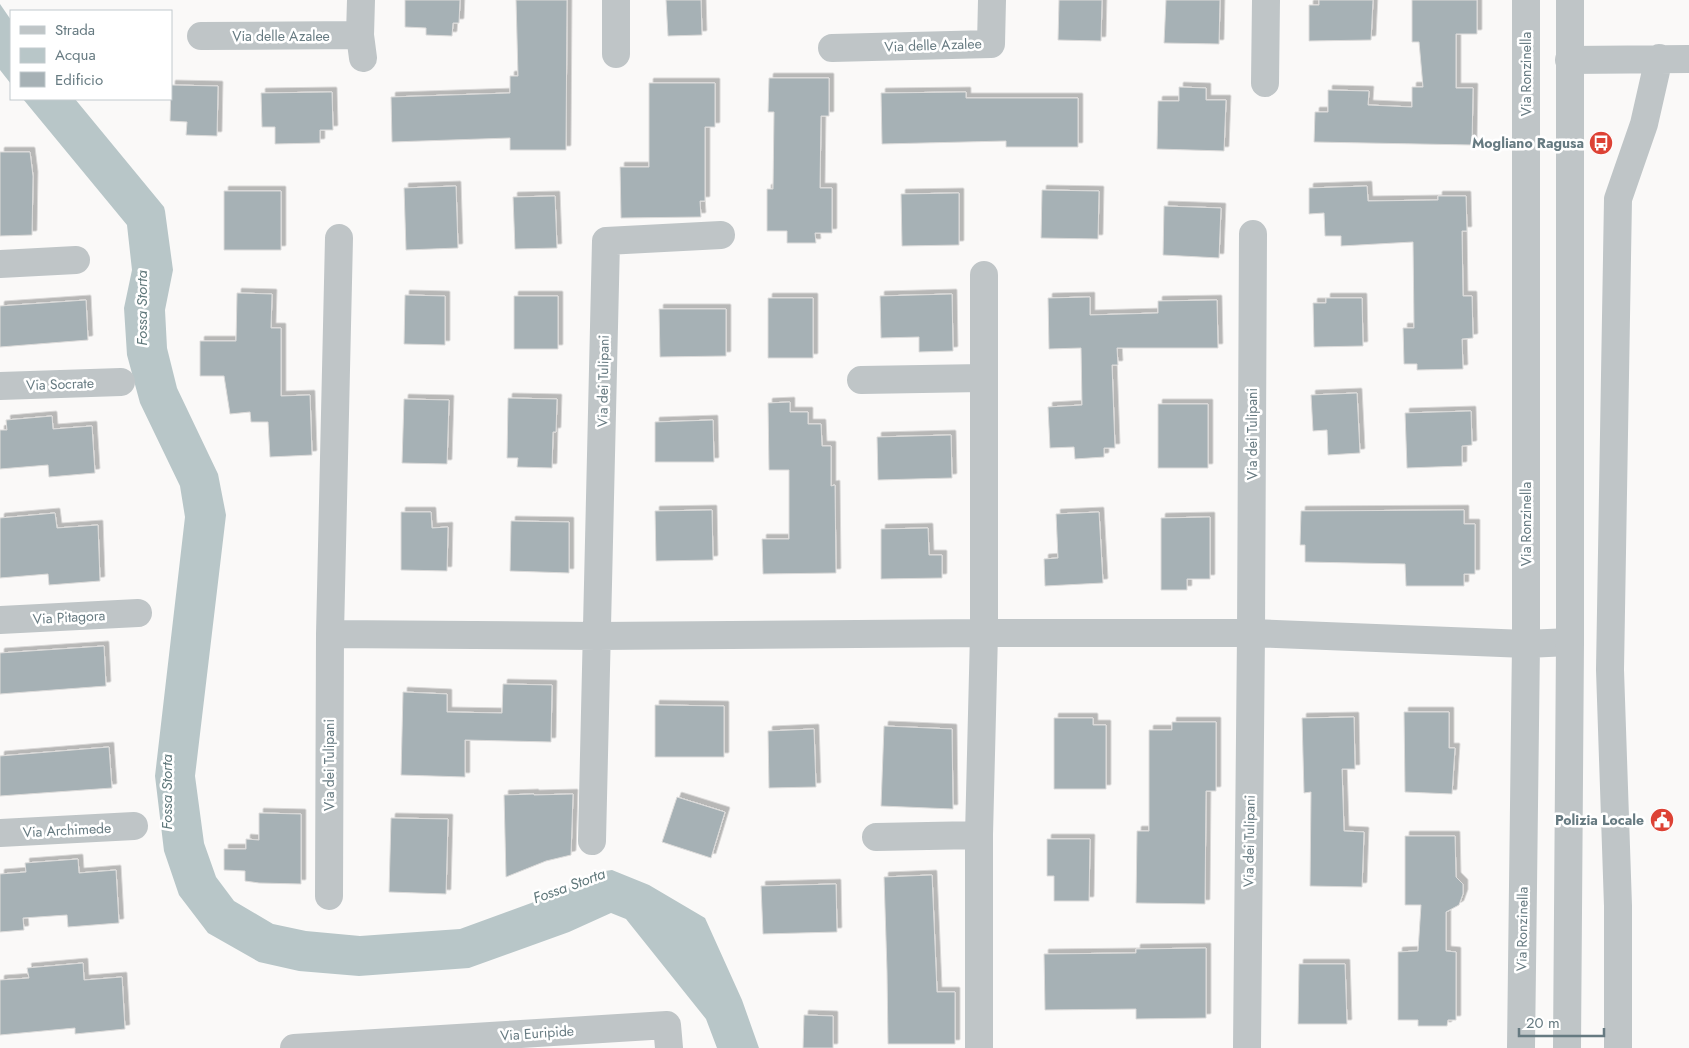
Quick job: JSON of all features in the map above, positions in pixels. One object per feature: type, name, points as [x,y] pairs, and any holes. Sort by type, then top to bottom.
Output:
[{"type":"street","name":"Via delle Azalee","points":[[201,36],[362,47],[361,0]]},
{"type":"street","points":[[616,0],[616,54]]},
{"type":"street","name":"Via delle Azalee","points":[[832,48],[991,44],[992,0]]},
{"type":"street","points":[[1266,0],[1266,83]]},
{"type":"street","name":"Via Ronzinella","points":[[1521,1048],[1526,644],[1526,0]]},
{"type":"street","points":[[1566,1048],[1570,642],[1570,0]]},
{"type":"street","points":[[1618,1048],[1618,906],[1610,670],[1618,199],[1644,124],[1660,58]]},
{"type":"street","points":[[1570,60],[1689,59]]},
{"type":"street","name":"Via dei Tulipani","points":[[1247,1048],[1252,633],[1253,234]]},
{"type":"street","name":"Via dei Tulipani","points":[[592,841],[606,241],[721,235]]},
{"type":"street","name":"Via dei Tulipani","points":[[328,896],[330,634],[339,238]]},
{"type":"street","points":[[0,264],[76,260]]},
{"type":"street","points":[[979,1048],[978,835],[984,633],[984,275]]},
{"type":"street","points":[[861,380],[983,378]]},
{"type":"street","name":"Via Socrate","points":[[0,386],[121,382]]},
{"type":"street","name":"Via Pitagora","points":[[0,620],[138,613]]},
{"type":"street","points":[[330,634],[597,636],[1252,633],[1526,644],[1570,642]]},
{"type":"street","name":"Via Archimede","points":[[0,833],[134,826]]},
{"type":"street","points":[[876,837],[978,835]]},
{"type":"street","name":"Via Euripide","points":[[294,1048],[667,1025],[669,1048]]},
{"type":"water","points":[[0,4],[10,19],[10,83],[0,70]]},
{"type":"water","name":"Fossa Storta","points":[[24,100],[76,100],[164,207],[173,270],[165,310],[167,348],[177,388],[218,474],[226,515],[195,776],[204,843],[216,877],[234,901],[273,924],[306,931],[360,936],[460,929],[553,895],[605,871],[612,870],[649,885],[705,918],[742,1000],[759,1048],[717,1048],[706,1019],[626,919],[611,913],[569,932],[469,968],[359,976],[299,971],[259,962],[208,933],[179,895],[164,851],[155,776],[185,517],[180,486],[140,403],[127,355],[124,308],[132,270],[127,225]]},
{"type":"building","points":[[405,0],[460,0],[459,23],[453,23],[452,36],[426,35],[426,28],[405,27]]},
{"type":"building","points":[[516,0],[567,0],[566,150],[510,150],[510,138],[392,142],[391,97],[510,93],[510,76],[518,76]]},
{"type":"building","points":[[666,0],[701,0],[702,35],[668,36]]},
{"type":"building","points":[[1059,0],[1102,0],[1101,41],[1058,40]]},
{"type":"building","points":[[1166,0],[1220,0],[1219,44],[1164,43]]},
{"type":"building","points":[[1319,0],[1373,0],[1371,40],[1309,41],[1309,5],[1319,5]]},
{"type":"building","points":[[1412,0],[1477,0],[1477,34],[1456,34],[1456,88],[1473,88],[1472,145],[1314,142],[1315,112],[1328,112],[1328,90],[1369,91],[1368,105],[1412,107],[1412,87],[1423,87],[1419,42],[1412,42]]},
{"type":"building","points":[[769,78],[829,78],[829,116],[821,116],[820,188],[832,188],[832,233],[815,233],[816,243],[787,243],[787,231],[767,231],[767,189],[773,189],[774,112],[768,112]]},
{"type":"building","points":[[649,83],[715,83],[715,127],[705,127],[705,201],[700,201],[701,217],[621,218],[620,167],[649,167]]},
{"type":"building","points":[[172,85],[218,86],[217,136],[186,135],[187,122],[170,121]]},
{"type":"building","points":[[1179,87],[1206,88],[1206,100],[1226,100],[1224,151],[1157,149],[1158,101],[1179,101]]},
{"type":"building","points":[[332,92],[333,130],[320,130],[320,143],[275,144],[275,127],[262,127],[261,93]]},
{"type":"building","points":[[966,92],[966,98],[1078,98],[1078,147],[1006,147],[1006,141],[882,144],[881,93]]},
{"type":"building","points":[[0,152],[30,152],[33,176],[32,235],[0,236]]},
{"type":"building","points":[[456,186],[458,248],[406,250],[404,188]]},
{"type":"building","points":[[1367,186],[1368,201],[1438,200],[1438,196],[1466,196],[1467,231],[1462,231],[1463,296],[1472,296],[1473,338],[1462,339],[1463,369],[1417,370],[1417,364],[1404,364],[1403,328],[1414,328],[1413,242],[1341,246],[1341,236],[1325,236],[1324,213],[1309,214],[1309,188]]},
{"type":"building","points":[[1042,190],[1099,191],[1098,239],[1041,238]]},
{"type":"building","points":[[224,191],[281,191],[281,250],[224,250]]},
{"type":"building","points":[[959,193],[959,245],[902,246],[901,194]]},
{"type":"building","points":[[555,196],[557,248],[515,249],[513,197]]},
{"type":"building","points":[[1164,206],[1221,208],[1219,258],[1163,255]]},
{"type":"building","points":[[237,293],[272,294],[271,328],[281,328],[281,396],[310,395],[312,455],[270,457],[268,422],[251,422],[250,412],[230,414],[224,376],[200,376],[200,341],[236,341]]},
{"type":"building","points":[[952,294],[953,351],[919,352],[919,337],[881,338],[880,296]]},
{"type":"building","points":[[405,295],[445,296],[445,345],[404,344]]},
{"type":"building","points":[[514,296],[558,296],[558,349],[514,349]]},
{"type":"building","points":[[1090,297],[1090,315],[1158,313],[1158,301],[1217,300],[1218,348],[1117,348],[1118,365],[1112,365],[1115,448],[1104,448],[1104,457],[1075,459],[1074,447],[1050,448],[1048,407],[1082,405],[1081,348],[1049,349],[1048,298]]},
{"type":"building","points":[[768,298],[813,298],[813,358],[768,358]]},
{"type":"building","points":[[1326,298],[1362,298],[1363,346],[1314,347],[1313,303],[1326,303]]},
{"type":"building","points":[[86,300],[88,340],[0,347],[0,306]]},
{"type":"building","points":[[659,309],[726,309],[726,356],[660,357]]},
{"type":"building","points":[[1357,393],[1360,453],[1328,455],[1327,430],[1313,431],[1311,395]]},
{"type":"building","points":[[508,398],[557,399],[556,432],[553,432],[552,468],[517,467],[518,458],[507,458]]},
{"type":"building","points":[[404,399],[449,400],[447,464],[402,463]]},
{"type":"building","points":[[790,402],[790,412],[808,412],[808,424],[821,424],[822,446],[831,446],[831,486],[835,485],[836,573],[763,574],[762,539],[789,539],[789,470],[769,470],[768,403]]},
{"type":"building","points":[[1158,404],[1208,404],[1208,468],[1158,468]]},
{"type":"building","points":[[1471,411],[1472,445],[1462,446],[1462,466],[1407,468],[1405,413]]},
{"type":"building","points":[[52,416],[53,429],[92,426],[95,473],[49,477],[48,465],[0,469],[0,430],[7,430],[6,420]]},
{"type":"building","points":[[713,420],[714,462],[655,462],[655,422]]},
{"type":"building","points":[[951,435],[952,478],[878,480],[877,437]]},
{"type":"building","points":[[712,510],[713,560],[656,561],[655,511]]},
{"type":"building","points":[[1464,510],[1464,524],[1475,524],[1475,574],[1464,574],[1464,586],[1406,586],[1405,564],[1305,562],[1305,545],[1300,545],[1301,511]]},
{"type":"building","points":[[401,512],[431,512],[432,528],[448,527],[447,571],[401,570]]},
{"type":"building","points":[[1099,512],[1103,583],[1045,586],[1044,559],[1058,558],[1056,514]]},
{"type":"building","points":[[55,513],[57,528],[98,525],[100,581],[49,585],[48,574],[0,578],[0,518]]},
{"type":"building","points":[[1210,517],[1210,579],[1187,579],[1187,590],[1161,590],[1161,518]]},
{"type":"building","points":[[511,521],[569,522],[569,573],[510,571]]},
{"type":"building","points":[[928,528],[929,555],[942,555],[942,578],[881,579],[881,529]]},
{"type":"building","points":[[104,646],[106,686],[0,694],[0,653]]},
{"type":"building","points":[[503,684],[552,685],[551,742],[465,740],[465,777],[401,775],[403,692],[447,694],[447,712],[502,713]]},
{"type":"building","points":[[655,705],[724,706],[724,757],[655,757]]},
{"type":"building","points":[[1404,712],[1449,712],[1449,748],[1455,748],[1452,794],[1405,792]]},
{"type":"building","points":[[1354,717],[1355,769],[1342,769],[1344,831],[1364,832],[1362,887],[1310,886],[1311,792],[1304,793],[1302,718]]},
{"type":"building","points":[[1054,718],[1093,718],[1093,725],[1106,725],[1106,789],[1054,789]]},
{"type":"building","points":[[1172,722],[1216,722],[1216,791],[1206,791],[1205,904],[1136,903],[1137,831],[1149,831],[1149,730],[1172,730]]},
{"type":"building","points":[[884,726],[952,729],[953,809],[881,806]]},
{"type":"building","points":[[814,729],[816,787],[769,788],[768,731]]},
{"type":"building","points":[[109,747],[112,788],[0,796],[0,756]]},
{"type":"building","points":[[573,794],[571,855],[546,861],[506,877],[504,795]]},
{"type":"building","points":[[677,797],[725,812],[711,858],[662,842]]},
{"type":"building","points":[[259,813],[301,814],[301,884],[245,881],[245,871],[224,870],[224,849],[246,849],[246,839],[259,840]]},
{"type":"building","points":[[391,818],[448,819],[446,894],[389,892]]},
{"type":"building","points":[[1405,836],[1455,836],[1456,877],[1463,884],[1463,894],[1459,905],[1446,912],[1446,951],[1456,952],[1456,1020],[1448,1020],[1447,1026],[1418,1026],[1418,1020],[1398,1020],[1398,952],[1418,951],[1421,905],[1405,905]]},
{"type":"building","points":[[1047,839],[1090,839],[1089,901],[1054,901],[1054,876],[1047,876]]},
{"type":"building","points":[[78,859],[79,873],[116,870],[119,923],[68,927],[67,915],[23,918],[24,930],[0,932],[0,874],[26,872],[25,863]]},
{"type":"building","points":[[932,875],[937,992],[955,992],[955,1044],[888,1044],[884,877]]},
{"type":"building","points":[[836,884],[837,932],[763,934],[761,886]]},
{"type":"building","points":[[1206,948],[1206,1018],[1136,1019],[1136,1009],[1045,1010],[1044,954],[1136,953],[1136,949]]},
{"type":"building","points":[[83,963],[84,980],[122,977],[125,1029],[75,1034],[75,1028],[0,1035],[0,980],[29,978],[27,968]]},
{"type":"building","points":[[1299,964],[1345,964],[1347,1024],[1298,1024]]},
{"type":"building","points":[[804,1015],[833,1016],[833,1048],[803,1048]]},
{"type":"place","name":"Mogliano Ragusa","points":[[1601,143]]},
{"type":"place","name":"Polizia Locale","points":[[1662,820]]}]
